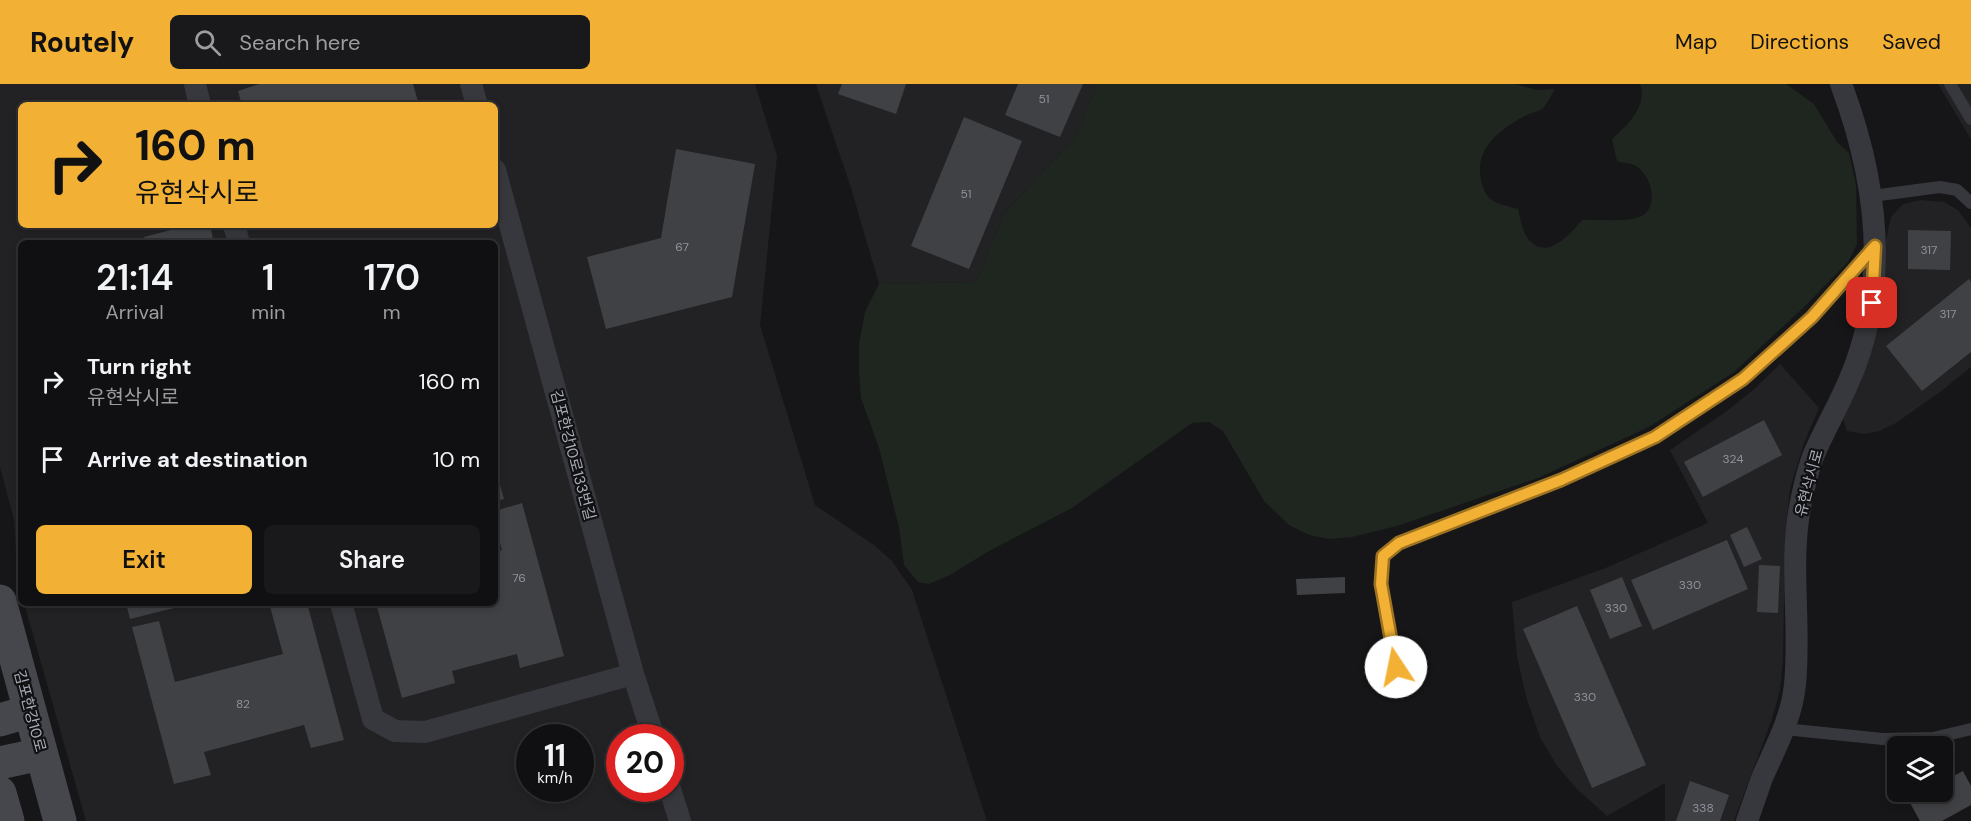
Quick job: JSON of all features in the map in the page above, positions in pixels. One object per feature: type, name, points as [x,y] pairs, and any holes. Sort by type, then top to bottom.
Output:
[{"type":"street","points":[[195,84],[199,102]]},
{"type":"street","points":[[471,84],[476,102]]},
{"type":"street","name":"유현삭시로","points":[[1747,821],[1784,729],[1795,686],[1796,549],[1800,508],[1812,459],[1850,379],[1870,319],[1875,270],[1872,196],[1855,123],[1841,84]]},
{"type":"street","name":"김포한강10로133번길","points":[[498,181],[633,674],[649,724]]},
{"type":"street","name":"김포한강10로","points":[[0,601],[15,716],[41,754],[60,821]]},
{"type":"street","points":[[341,606],[373,719],[395,731],[425,732],[633,674]]},
{"type":"street","points":[[0,764],[41,754]]},
{"type":"street","points":[[0,793],[8,821]]},
{"type":"street","points":[[674,802],[680,821]]},
{"type":"lane","points":[[1950,84],[1971,119]]},
{"type":"lane","points":[[1872,196],[1940,187],[1957,190],[1971,203]]},
{"type":"lane","points":[[1400,690],[1381,584],[1383,556],[1399,543],[1561,480],[1655,437],[1743,379],[1812,317],[1875,246]]},
{"type":"lane","points":[[1784,729],[1883,739],[1933,738],[1971,729]]},
{"type":"shaded area","points":[[0,84],[755,84],[777,156],[760,325],[815,505],[874,545],[892,561],[912,590],[987,821],[86,821],[25,606],[498,606],[498,240],[18,240],[18,583],[14,520],[0,467]]},
{"type":"shaded area","points":[[816,84],[1097,84],[1074,139],[1004,213],[976,282],[879,284],[851,188]]},
{"type":"shaded area","points":[[1097,84],[1515,84],[1537,90],[1555,89],[1542,109],[1516,121],[1491,141],[1481,159],[1480,169],[1483,188],[1489,198],[1518,209],[1529,240],[1536,246],[1544,248],[1551,247],[1565,238],[1582,220],[1632,219],[1643,215],[1648,210],[1652,197],[1646,176],[1636,166],[1617,161],[1612,139],[1630,122],[1639,108],[1642,92],[1640,84],[1786,84],[1814,104],[1837,142],[1849,153],[1856,185],[1857,244],[1848,262],[1803,308],[1734,372],[1649,427],[1538,478],[1397,526],[1352,537],[1329,539],[1309,535],[1289,525],[1264,501],[1223,431],[1209,422],[1192,423],[1072,508],[989,551],[950,575],[929,584],[918,582],[904,565],[899,527],[879,448],[861,398],[859,344],[865,312],[879,284],[976,282],[1004,213],[1074,139]]},
{"type":"shaded area","points":[[1938,84],[1971,84],[1971,139]]},
{"type":"shaded area","points":[[1921,200],[1944,202],[1958,210],[1971,228],[1971,367],[1896,423],[1879,431],[1864,434],[1847,431],[1843,419],[1859,387],[1879,323],[1886,239],[1891,217],[1903,204]]},
{"type":"shaded area","points":[[1780,364],[1819,408],[1804,443],[1790,489],[1785,538],[1783,661],[1780,690],[1772,719],[1734,821],[1665,821],[1665,783],[1607,816],[1578,790],[1557,766],[1540,737],[1527,700],[1517,657],[1512,602],[1608,567],[1708,523],[1670,450],[1727,411]]},
{"type":"building","points":[[259,84],[413,84],[418,102],[241,102],[238,91]]},
{"type":"building","points":[[842,84],[906,84],[896,114],[838,94]]},
{"type":"building","points":[[1018,84],[1083,84],[1060,137],[1005,115]]},
{"type":"building","points":[[964,117],[1022,141],[969,269],[911,246]]},
{"type":"building","points":[[676,149],[755,164],[732,297],[606,329],[587,257],[661,238]]},
{"type":"building","points":[[178,228],[211,228],[213,240],[145,240],[144,237]]},
{"type":"building","points":[[1908,230],[1951,231],[1950,270],[1908,269]]},
{"type":"building","points":[[1969,279],[1971,282],[1971,352],[1922,391],[1886,346]]},
{"type":"building","points":[[1764,420],[1782,455],[1703,497],[1684,462]]},
{"type":"building","points":[[498,478],[504,499],[498,500]]},
{"type":"building","points":[[522,503],[564,656],[520,668],[517,654],[452,671],[455,683],[402,698],[377,606],[498,606],[498,551],[502,550],[498,536],[498,510]]},
{"type":"building","points":[[1747,527],[1762,559],[1744,567],[1730,535]]},
{"type":"building","points":[[1727,540],[1748,589],[1653,630],[1631,580]]},
{"type":"building","points":[[1759,565],[1780,566],[1778,613],[1757,612]]},
{"type":"building","points":[[1345,577],[1345,593],[1297,595],[1296,579]]},
{"type":"building","points":[[1622,577],[1642,626],[1610,639],[1590,590]]},
{"type":"building","points":[[127,606],[182,606],[130,619]]},
{"type":"building","points":[[270,606],[308,606],[344,740],[311,748],[304,725],[204,752],[211,775],[174,784],[132,627],[159,621],[175,682],[283,654]]},
{"type":"building","points":[[1577,606],[1646,765],[1592,788],[1523,629]]},
{"type":"building","points":[[1963,771],[1971,786],[1971,805],[1942,821],[1920,821],[1910,802],[1953,802],[1953,776]]},
{"type":"building","points":[[1690,781],[1729,795],[1720,821],[1676,821]]},
{"type":"route","points":[[1396,667],[1381,584],[1383,556],[1399,543],[1561,480],[1655,437],[1743,379],[1812,317],[1875,246],[1872,303]]}]
